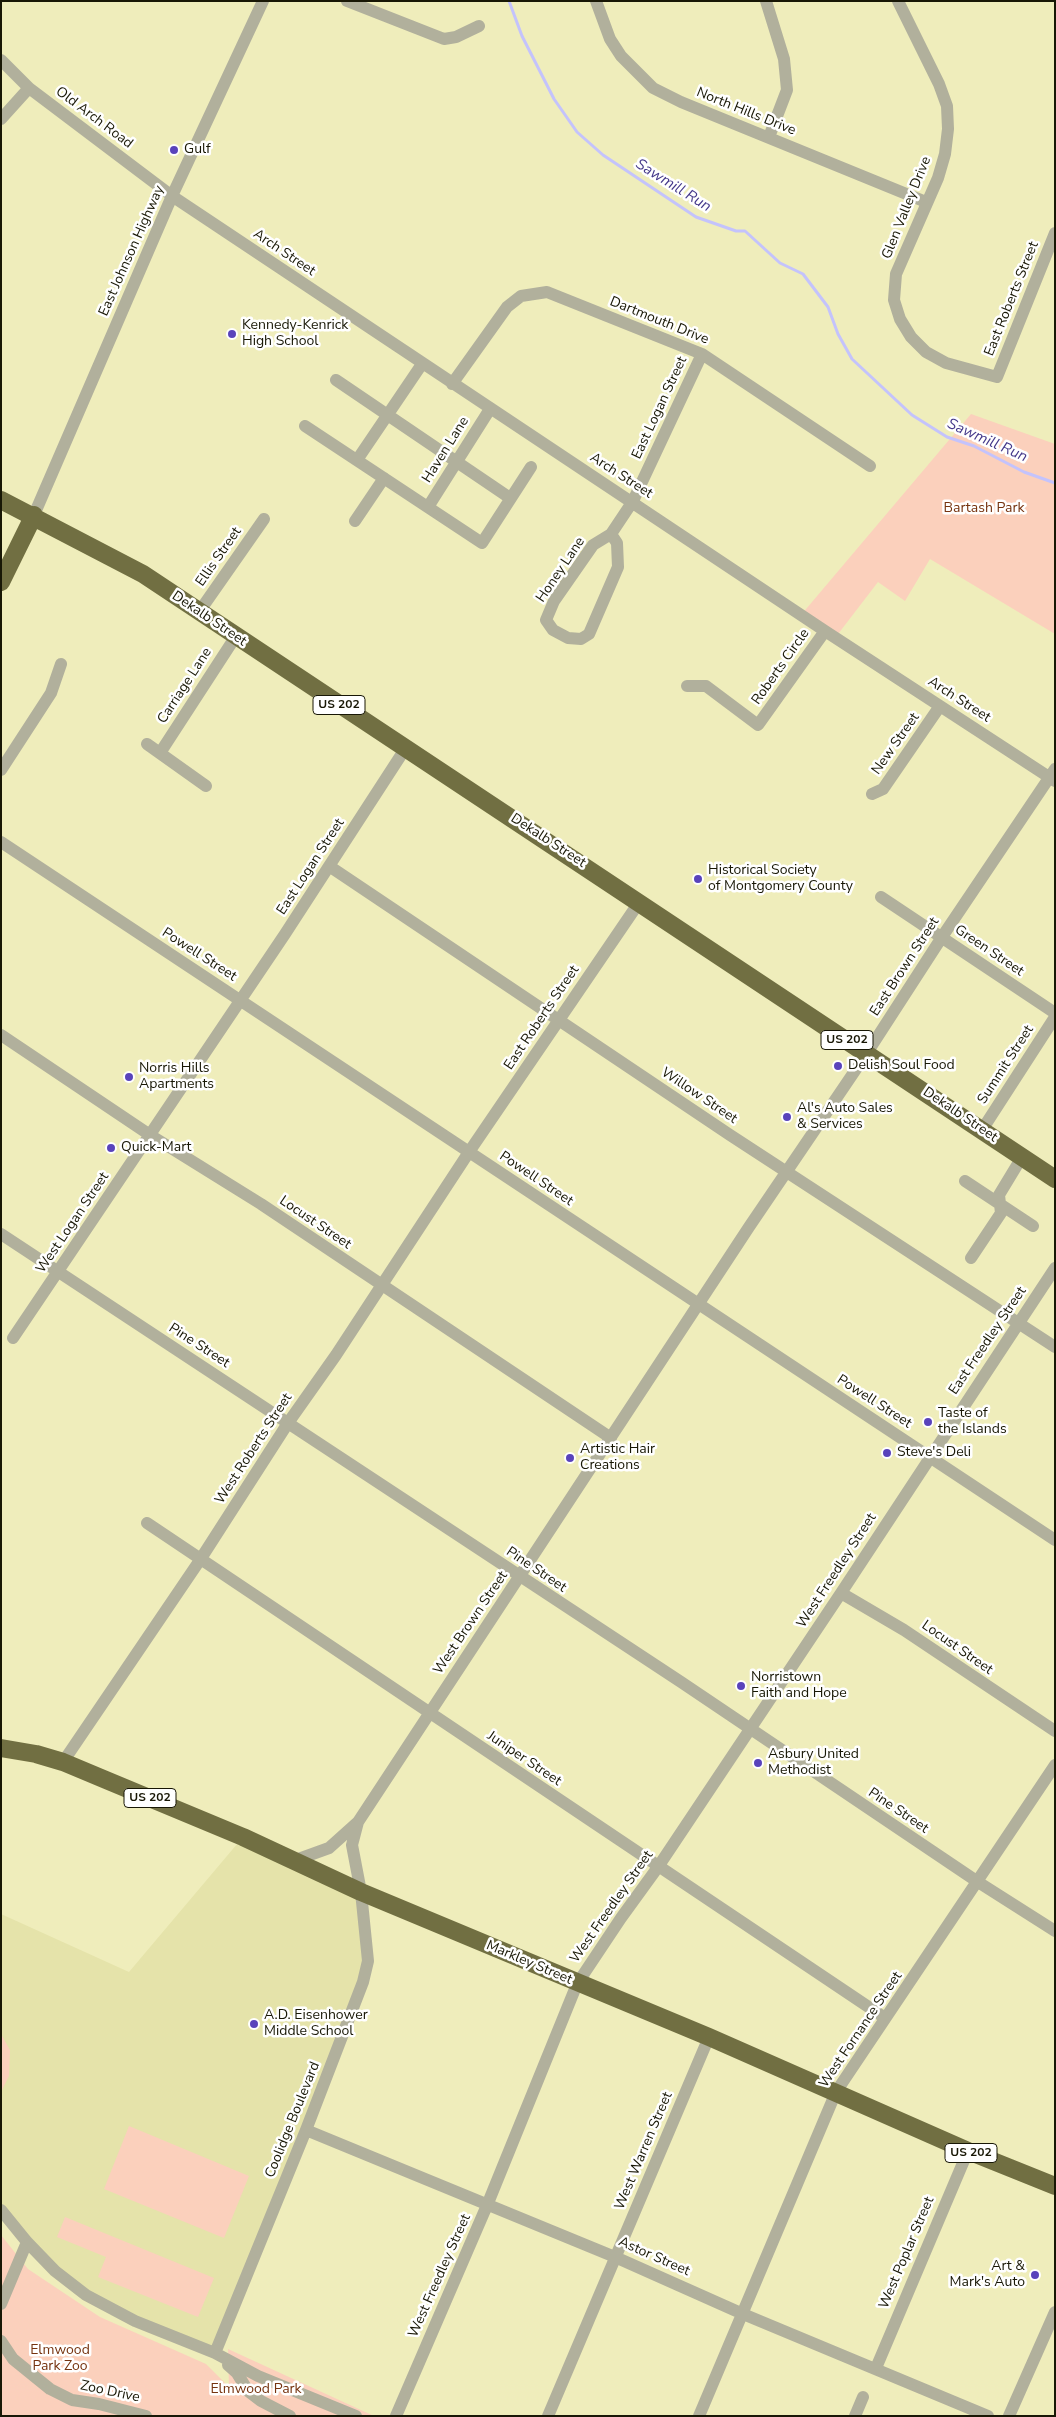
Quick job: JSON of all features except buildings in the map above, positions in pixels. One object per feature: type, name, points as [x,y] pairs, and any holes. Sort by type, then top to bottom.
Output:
[{"type":"highway","name":"US 202","points":[[1,500],[34,515]]},
{"type":"highway","points":[[1,582],[34,515]]},
{"type":"highway","name":"Dekalb Street","points":[[34,515],[144,574],[406,749],[640,901],[1055,1179]]},
{"type":"highway","name":"Markley Street","points":[[1,1748],[36,1754],[64,1762],[242,1837],[361,1892],[577,1984],[709,2037],[968,2151],[1052,2184]]},
{"type":"street","name":"East Johnson Highway","points":[[34,515],[172,196],[263,1]]},
{"type":"street","points":[[347,1],[444,39],[456,37],[479,26]]},
{"type":"street","name":"North Hills Drive","points":[[596,1],[610,40],[621,56],[653,88],[681,102],[926,202]]},
{"type":"street","points":[[766,1],[784,59],[788,90],[769,137]]},
{"type":"street","name":"Glen Valley Drive","points":[[898,1],[939,84],[947,106],[948,129],[945,154],[938,178],[896,274],[894,300],[900,319],[911,337],[926,352],[946,363],[997,376]]},
{"type":"street","name":"Old Arch Road","points":[[1,60],[29,88],[172,196]]},
{"type":"street","points":[[1,120],[29,88]]},
{"type":"street","name":"Arch Street","points":[[172,196],[452,384],[633,501],[824,631],[1053,776]]},
{"type":"street","name":"East Roberts Street","points":[[997,376],[1055,233]]},
{"type":"street","name":"Dartmouth Drive","points":[[452,384],[507,307],[521,296],[530,293],[547,292],[702,354],[870,466]]},
{"type":"street","name":"East Logan Street","points":[[633,501],[702,354]]},
{"type":"street","points":[[357,460],[422,364]]},
{"type":"street","points":[[336,380],[389,414],[510,498]]},
{"type":"street","name":"Haven Lane","points":[[428,507],[490,409]]},
{"type":"street","points":[[305,426],[482,543],[531,467]]},
{"type":"street","points":[[355,521],[384,478]]},
{"type":"street","name":"Honey Lane","points":[[611,534],[617,544],[618,567],[589,634],[582,639],[568,638],[553,630],[546,620],[554,601],[593,545],[611,534],[633,501]]},
{"type":"street","name":"Ellis Street","points":[[199,612],[264,519]]},
{"type":"street","name":"Roberts Circle","points":[[686,686],[706,686],[758,726],[824,631]]},
{"type":"street","name":"Carriage Lane","points":[[160,753],[236,636]]},
{"type":"street","points":[[1,770],[51,693],[61,664]]},
{"type":"street","name":"New Street","points":[[872,794],[883,789],[940,706]]},
{"type":"street","points":[[147,744],[206,786]]},
{"type":"street","name":"East Logan Street","points":[[241,1000],[406,749]]},
{"type":"street","name":"East Brown Street","points":[[698,1306],[942,937],[1053,776]]},
{"type":"street","name":"Powell Street","points":[[1,842],[698,1306],[1055,1540]]},
{"type":"street","name":"Willow Street","points":[[329,866],[787,1172],[1055,1347]]},
{"type":"street","name":"Green Street","points":[[881,897],[1055,1013]]},
{"type":"street","name":"East Roberts Street","points":[[469,1152],[640,901]]},
{"type":"street","name":"West Logan Street","points":[[13,1338],[241,1000]]},
{"type":"street","name":"Summit Street","points":[[982,1130],[1055,1017]]},
{"type":"street","name":"Locust Street","points":[[1,1036],[261,1204],[611,1438]]},
{"type":"street","name":"West Roberts Street","points":[[64,1762],[200,1560],[288,1423],[382,1285],[469,1152]]},
{"type":"street","points":[[971,1258],[1001,1213],[1002,1206],[999,1195],[1022,1157]]},
{"type":"street","points":[[965,1181],[1033,1226]]},
{"type":"street","name":"Pine Street","points":[[1,1234],[978,1882],[1055,1931]]},
{"type":"street","name":"East Freedley Street","points":[[929,1457],[1055,1268]]},
{"type":"street","name":"West Brown Street","points":[[361,1892],[352,1845],[358,1822],[698,1306]]},
{"type":"street","name":"West Freedley Street","points":[[396,2416],[488,2203],[577,1984],[658,1867],[841,1593],[929,1457]]},
{"type":"street","name":"Juniper Street","points":[[148,1523],[200,1560],[885,2018]]},
{"type":"street","name":"Locust Street","points":[[841,1593],[904,1630],[1055,1731]]},
{"type":"street","name":"West Fornance Street","points":[[699,2416],[836,2092],[1055,1765]]},
{"type":"street","points":[[293,1862],[329,1848],[358,1822]]},
{"type":"street","name":"Coolidge Boulevard","points":[[215,2353],[306,2130],[363,1982],[368,1961],[361,1892]]},
{"type":"street","name":"West Warren Street","points":[[548,2416],[709,2037]]},
{"type":"street","name":"Astor Street","points":[[306,2130],[488,2203],[743,2314],[988,2416]]},
{"type":"street","name":"West Poplar Street","points":[[876,2368],[968,2151]]},
{"type":"street","points":[[1,2210],[27,2242],[56,2271],[86,2295],[135,2321],[215,2353],[258,2376],[356,2416]]},
{"type":"street","points":[[1,2304],[27,2242]]},
{"type":"street","points":[[1009,2416],[1055,2312]]},
{"type":"street","name":"Zoo Drive","points":[[1,2341],[13,2359],[50,2390],[72,2400],[100,2404],[146,2416]]},
{"type":"street","points":[[215,2353],[237,2373],[248,2391],[261,2401],[290,2416]]},
{"type":"street","points":[[855,2416],[863,2397]]},
{"type":"shaded area","points":[[243,1837],[361,1892],[368,1961],[215,2353],[86,2295],[1,2210],[1,1914],[129,1972]]},
{"type":"green space","name":"Bartash Park","points":[[971,414],[1055,444],[1055,634],[930,559],[905,601],[878,582],[835,638],[801,615]]},
{"type":"green space","points":[[1,2034],[10,2050],[9,2076],[1,2092]]},
{"type":"green space","points":[[129,2126],[249,2176],[224,2238],[104,2189]]},
{"type":"green space","points":[[65,2217],[214,2278],[198,2317],[98,2277],[106,2257],[57,2237]]},
{"type":"green space","name":"Elmwood Park Zoo","points":[[1,2235],[28,2269],[100,2317],[206,2364],[229,2387],[228,2349],[374,2416],[1,2416]]},
{"type":"waterway","name":"Sawmill Run","points":[[509,1],[522,36],[554,99],[577,132],[603,155],[696,217],[736,231],[745,231],[780,263],[803,274],[828,307],[838,334],[852,359],[912,415],[947,437],[974,446],[1024,472],[1055,483]]},
{"type":"place","name":"Gulf","points":[[174,150]]},
{"type":"place","name":"Kennedy-Kenrick High School","points":[[232,334]]},
{"type":"place","name":"Historical Society of Montgomery County","points":[[698,879]]},
{"type":"place","name":"Delish Soul Food","points":[[838,1066]]},
{"type":"place","name":"Norris Hills Apartments","points":[[129,1077]]},
{"type":"place","name":"Al's Auto Sales & Services","points":[[787,1117]]},
{"type":"place","name":"Quick-Mart","points":[[111,1148]]},
{"type":"place","name":"Taste of the Islands","points":[[928,1422]]},
{"type":"place","name":"Steve's Deli","points":[[887,1453]]},
{"type":"place","name":"Artistic Hair Creations","points":[[570,1458]]},
{"type":"place","name":"Norristown Faith and Hope","points":[[741,1686]]},
{"type":"place","name":"Asbury United Methodist","points":[[758,1763]]},
{"type":"place","name":"A.D. Eisenhower Middle School","points":[[254,2024]]},
{"type":"place","name":"Art & Mark's Auto","points":[[1035,2275]]},
{"type":"park label","name":"Elmwood Park","points":[[256,2390]]}]
